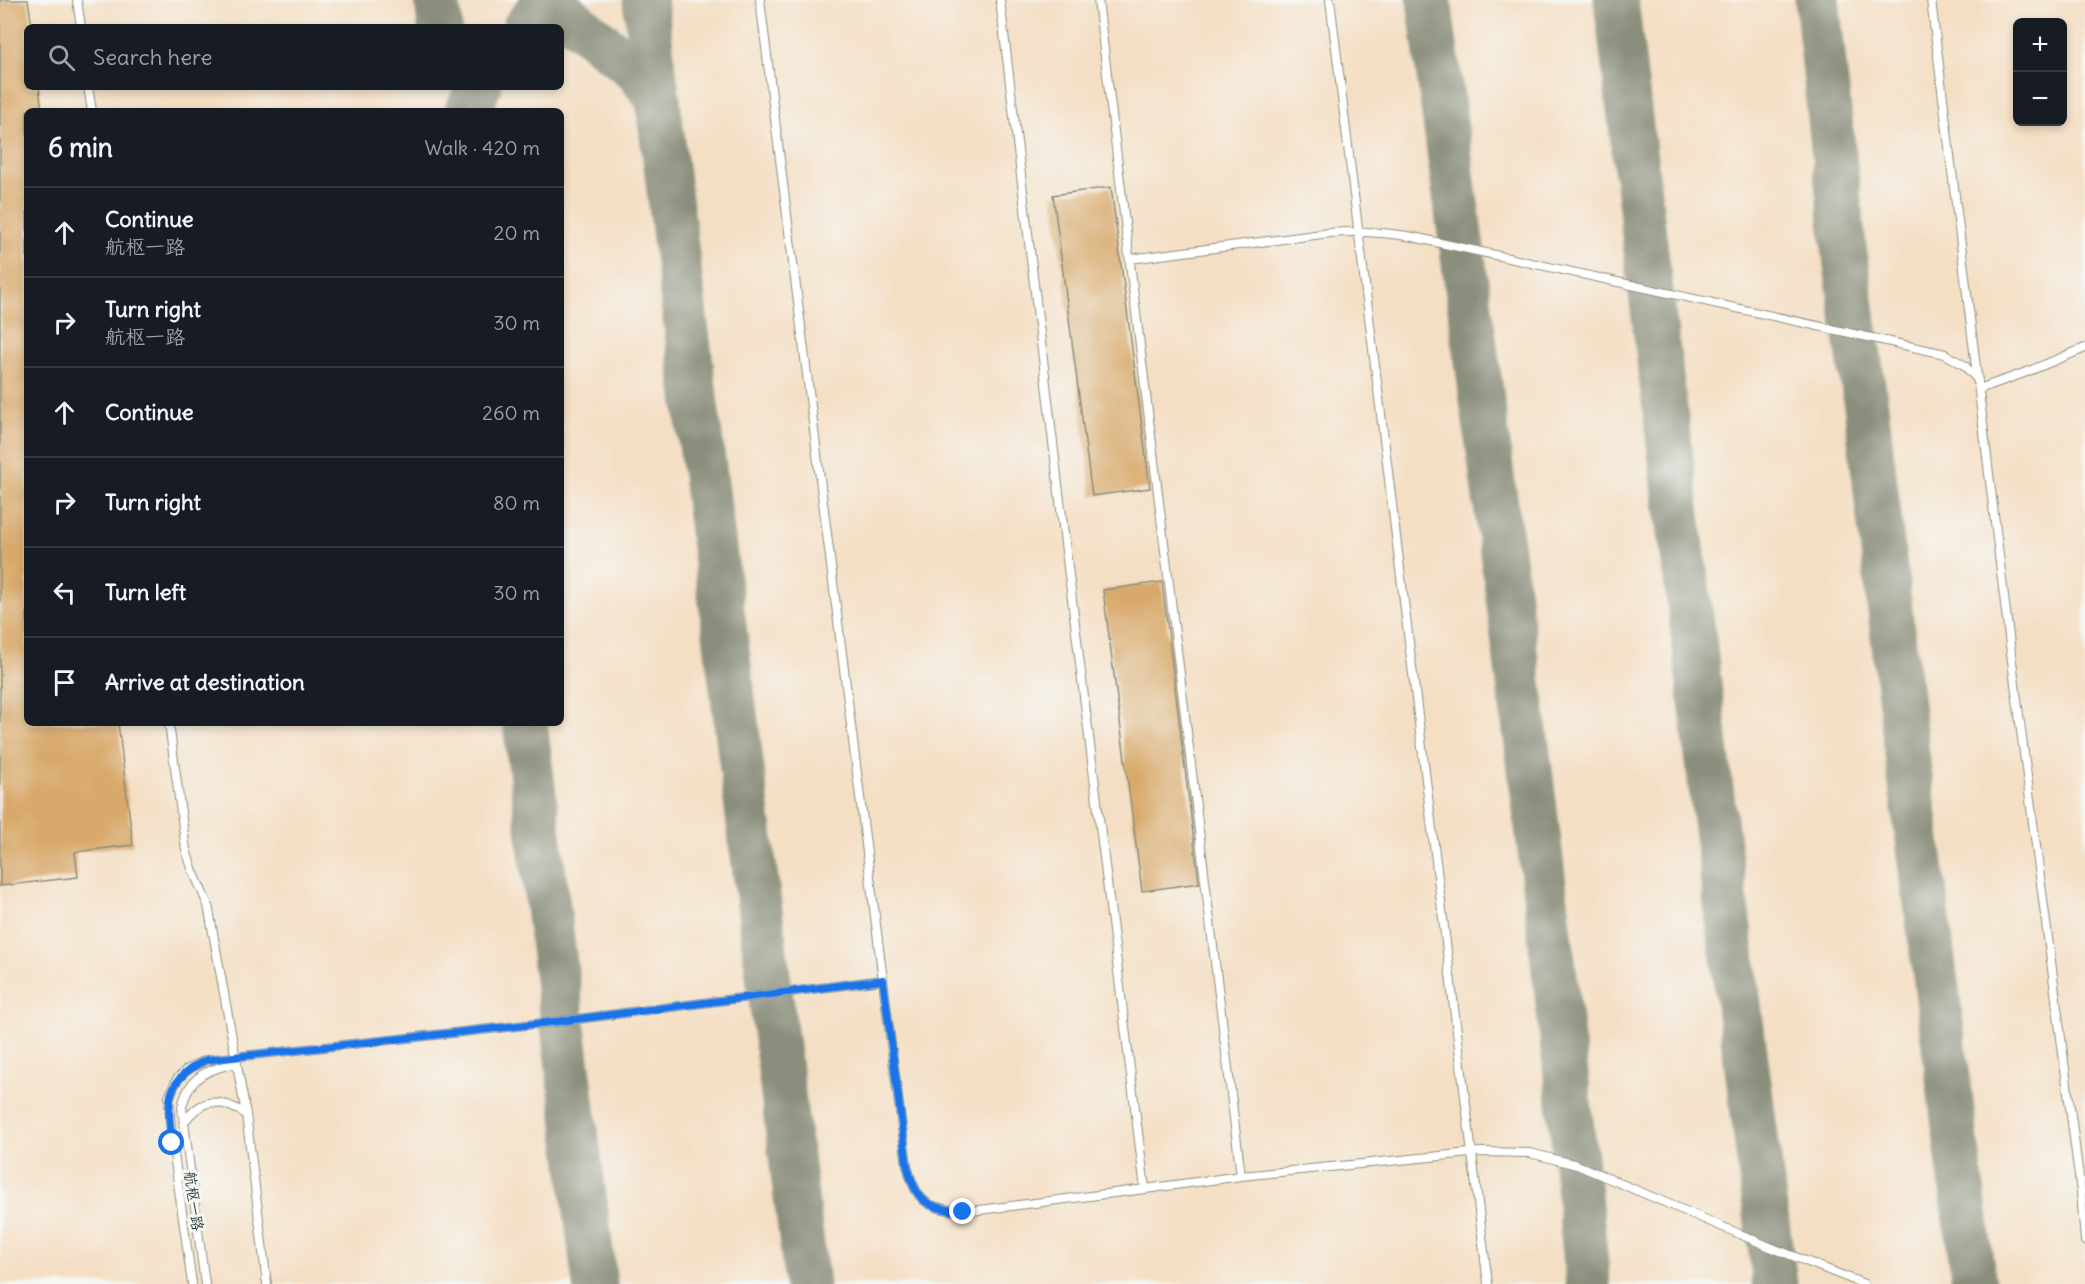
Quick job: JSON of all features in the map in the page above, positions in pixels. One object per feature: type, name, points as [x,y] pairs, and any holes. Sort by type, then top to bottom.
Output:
[{"type":"lane","points":[[78,0],[81,24]]},
{"type":"lane","points":[[760,0],[907,1165],[911,1183],[924,1201],[938,1209],[963,1212],[1241,1176],[1471,1153],[1530,1153],[1577,1166],[1864,1284]]},
{"type":"lane","points":[[1000,0],[1145,1189]]},
{"type":"lane","points":[[1098,0],[1241,1176]]},
{"type":"lane","points":[[1330,0],[1488,1284]]},
{"type":"lane","points":[[1931,0],[2012,661],[2081,1192],[2085,1241]]},
{"type":"lane","points":[[88,90],[92,108]]},
{"type":"lane","points":[[1130,258],[1358,231],[1384,232],[1945,354],[1964,365],[1979,384]]},
{"type":"lane","points":[[1979,384],[2024,373],[2085,348]]},
{"type":"lane","points":[[169,726],[186,850],[211,917],[246,1114],[267,1284]]},
{"type":"lane","points":[[236,1059],[883,980]]},
{"type":"lane","name":"航枢一路","points":[[205,1284],[182,1107],[185,1092],[194,1080],[236,1059]]},
{"type":"lane","name":"航枢一路","points":[[192,1284],[171,1132],[169,1097],[177,1079],[186,1070],[206,1060],[236,1059]]},
{"type":"lane","points":[[183,1124],[191,1112],[202,1105],[213,1102],[225,1103],[246,1114]]},
{"type":"building","points":[[0,0],[28,0],[32,24],[24,24],[24,90],[39,90],[42,108],[24,108],[24,726],[118,726],[133,845],[75,852],[78,877],[0,886]]},
{"type":"building","points":[[1111,187],[1150,488],[1092,496],[1053,195]]},
{"type":"building","points":[[1162,582],[1199,883],[1142,891],[1103,590]]},
{"type":"taxiway","points":[[437,0],[440,24]]},
{"type":"taxiway","points":[[527,24],[546,0]]},
{"type":"taxiway","points":[[548,0],[636,70],[658,99]]},
{"type":"taxiway","points":[[645,0],[807,1284]]},
{"type":"taxiway","points":[[1429,0],[1534,802],[1588,1284]]},
{"type":"taxiway","points":[[1616,0],[1711,789],[1775,1284]]},
{"type":"taxiway","points":[[1817,0],[1846,265],[1866,406],[1904,730],[1974,1284]]},
{"type":"taxiway","points":[[468,108],[478,90]]},
{"type":"taxiway","points":[[525,726],[595,1284]]},
{"type":"route","points":[[172,1143],[169,1097],[177,1079],[186,1070],[206,1060],[562,1021],[883,980],[911,1183],[924,1201],[938,1209],[963,1212]]}]
